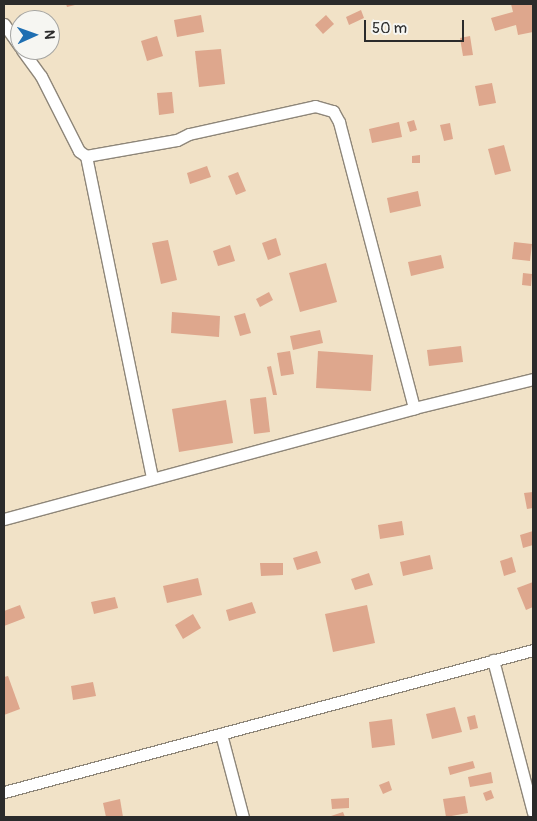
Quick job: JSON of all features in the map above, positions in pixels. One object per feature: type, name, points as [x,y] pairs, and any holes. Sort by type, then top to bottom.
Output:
[{"type":"street","points":[[29,60],[41,76],[79,151],[86,156],[152,478]]},
{"type":"street","points":[[86,156],[177,140],[189,134],[315,106],[333,110],[339,122],[414,408]]},
{"type":"street","points":[[4,519],[414,408],[533,379]]},
{"type":"street","points":[[4,792],[533,650]]},
{"type":"street","points":[[493,660],[533,812]]},
{"type":"street","points":[[221,734],[243,817]]},
{"type":"building","points":[[66,4],[79,4],[67,7]]},
{"type":"building","points":[[511,4],[533,4],[533,32],[518,35],[516,25],[495,31],[491,18],[513,12]]},
{"type":"building","points":[[361,10],[364,18],[349,25],[346,17]]},
{"type":"building","points":[[201,15],[204,32],[177,37],[174,20]]},
{"type":"building","points":[[326,15],[334,24],[323,34],[315,25]]},
{"type":"building","points":[[157,36],[163,56],[147,61],[141,41]]},
{"type":"building","points":[[470,36],[473,55],[463,56],[460,38]]},
{"type":"building","points":[[221,49],[225,84],[199,87],[195,51]]},
{"type":"building","points":[[492,83],[496,103],[479,106],[475,86]]},
{"type":"building","points":[[172,92],[174,113],[159,115],[157,93]]},
{"type":"building","points":[[414,120],[417,130],[410,132],[407,122]]},
{"type":"building","points":[[399,122],[402,137],[372,143],[369,129]]},
{"type":"building","points":[[450,123],[453,139],[444,141],[440,125]]},
{"type":"building","points":[[504,145],[511,171],[495,175],[488,149]]},
{"type":"building","points":[[420,155],[420,163],[412,163],[412,156]]},
{"type":"building","points":[[207,166],[211,177],[190,184],[187,173]]},
{"type":"building","points":[[238,172],[246,191],[236,195],[228,176]]},
{"type":"building","points":[[418,191],[421,206],[390,213],[387,198]]},
{"type":"building","points":[[276,238],[281,255],[268,260],[262,243]]},
{"type":"building","points":[[168,240],[177,280],[161,284],[152,243]]},
{"type":"building","points":[[514,242],[532,244],[530,261],[512,259]]},
{"type":"building","points":[[230,245],[235,261],[218,266],[213,251]]},
{"type":"building","points":[[441,255],[444,268],[411,276],[408,262]]},
{"type":"building","points":[[326,263],[337,302],[300,312],[289,273]]},
{"type":"building","points":[[523,273],[532,274],[531,286],[522,285]]},
{"type":"building","points":[[269,292],[273,300],[260,307],[256,299]]},
{"type":"building","points":[[172,312],[220,316],[219,337],[171,333]]},
{"type":"building","points":[[245,313],[251,333],[240,336],[234,316]]},
{"type":"building","points":[[320,330],[323,343],[293,350],[290,336]]},
{"type":"building","points":[[461,346],[463,362],[429,366],[427,350]]},
{"type":"building","points":[[290,351],[294,374],[281,376],[277,353]]},
{"type":"building","points":[[318,351],[373,355],[371,391],[316,388]]},
{"type":"building","points":[[271,366],[277,395],[273,395],[267,367]]},
{"type":"building","points":[[266,397],[270,432],[254,434],[250,399]]},
{"type":"building","points":[[226,400],[233,443],[179,452],[172,409]]},
{"type":"building","points":[[533,492],[533,508],[527,509],[524,493]]},
{"type":"building","points":[[402,521],[404,535],[380,539],[378,525]]},
{"type":"building","points":[[533,531],[533,545],[523,548],[520,535]]},
{"type":"building","points":[[317,551],[321,563],[297,570],[293,558]]},
{"type":"building","points":[[430,555],[433,569],[403,576],[400,562]]},
{"type":"building","points":[[512,557],[516,572],[504,576],[500,561]]},
{"type":"building","points":[[260,563],[283,563],[283,575],[261,576]]},
{"type":"building","points":[[369,573],[373,585],[355,590],[351,579]]},
{"type":"building","points":[[198,578],[202,595],[167,603],[163,586]]},
{"type":"building","points":[[533,582],[533,607],[526,610],[517,588]]},
{"type":"building","points":[[115,597],[118,608],[94,614],[91,602]]},
{"type":"building","points":[[252,602],[256,613],[229,621],[226,610]]},
{"type":"building","points":[[20,605],[25,618],[4,626],[4,611]]},
{"type":"building","points":[[367,605],[375,643],[333,652],[325,614]]},
{"type":"building","points":[[193,614],[201,628],[183,639],[175,625]]},
{"type":"building","points":[[8,676],[20,709],[4,715],[4,677]]},
{"type":"building","points":[[93,682],[96,696],[73,700],[71,686]]},
{"type":"building","points":[[455,707],[462,732],[432,739],[426,714]]},
{"type":"building","points":[[475,715],[478,728],[470,730],[467,717]]},
{"type":"building","points":[[392,719],[395,745],[372,748],[369,722]]},
{"type":"building","points":[[473,761],[475,768],[450,775],[448,767]]},
{"type":"building","points":[[491,772],[493,783],[470,787],[468,777]]},
{"type":"building","points":[[389,781],[392,790],[383,794],[379,785]]},
{"type":"building","points":[[491,790],[494,798],[486,801],[483,793]]},
{"type":"building","points":[[465,796],[468,813],[446,817],[443,799]]},
{"type":"building","points":[[349,798],[349,808],[332,809],[331,799]]},
{"type":"building","points":[[120,799],[123,817],[106,817],[103,803]]},
{"type":"building","points":[[343,812],[345,817],[328,817]]}]
